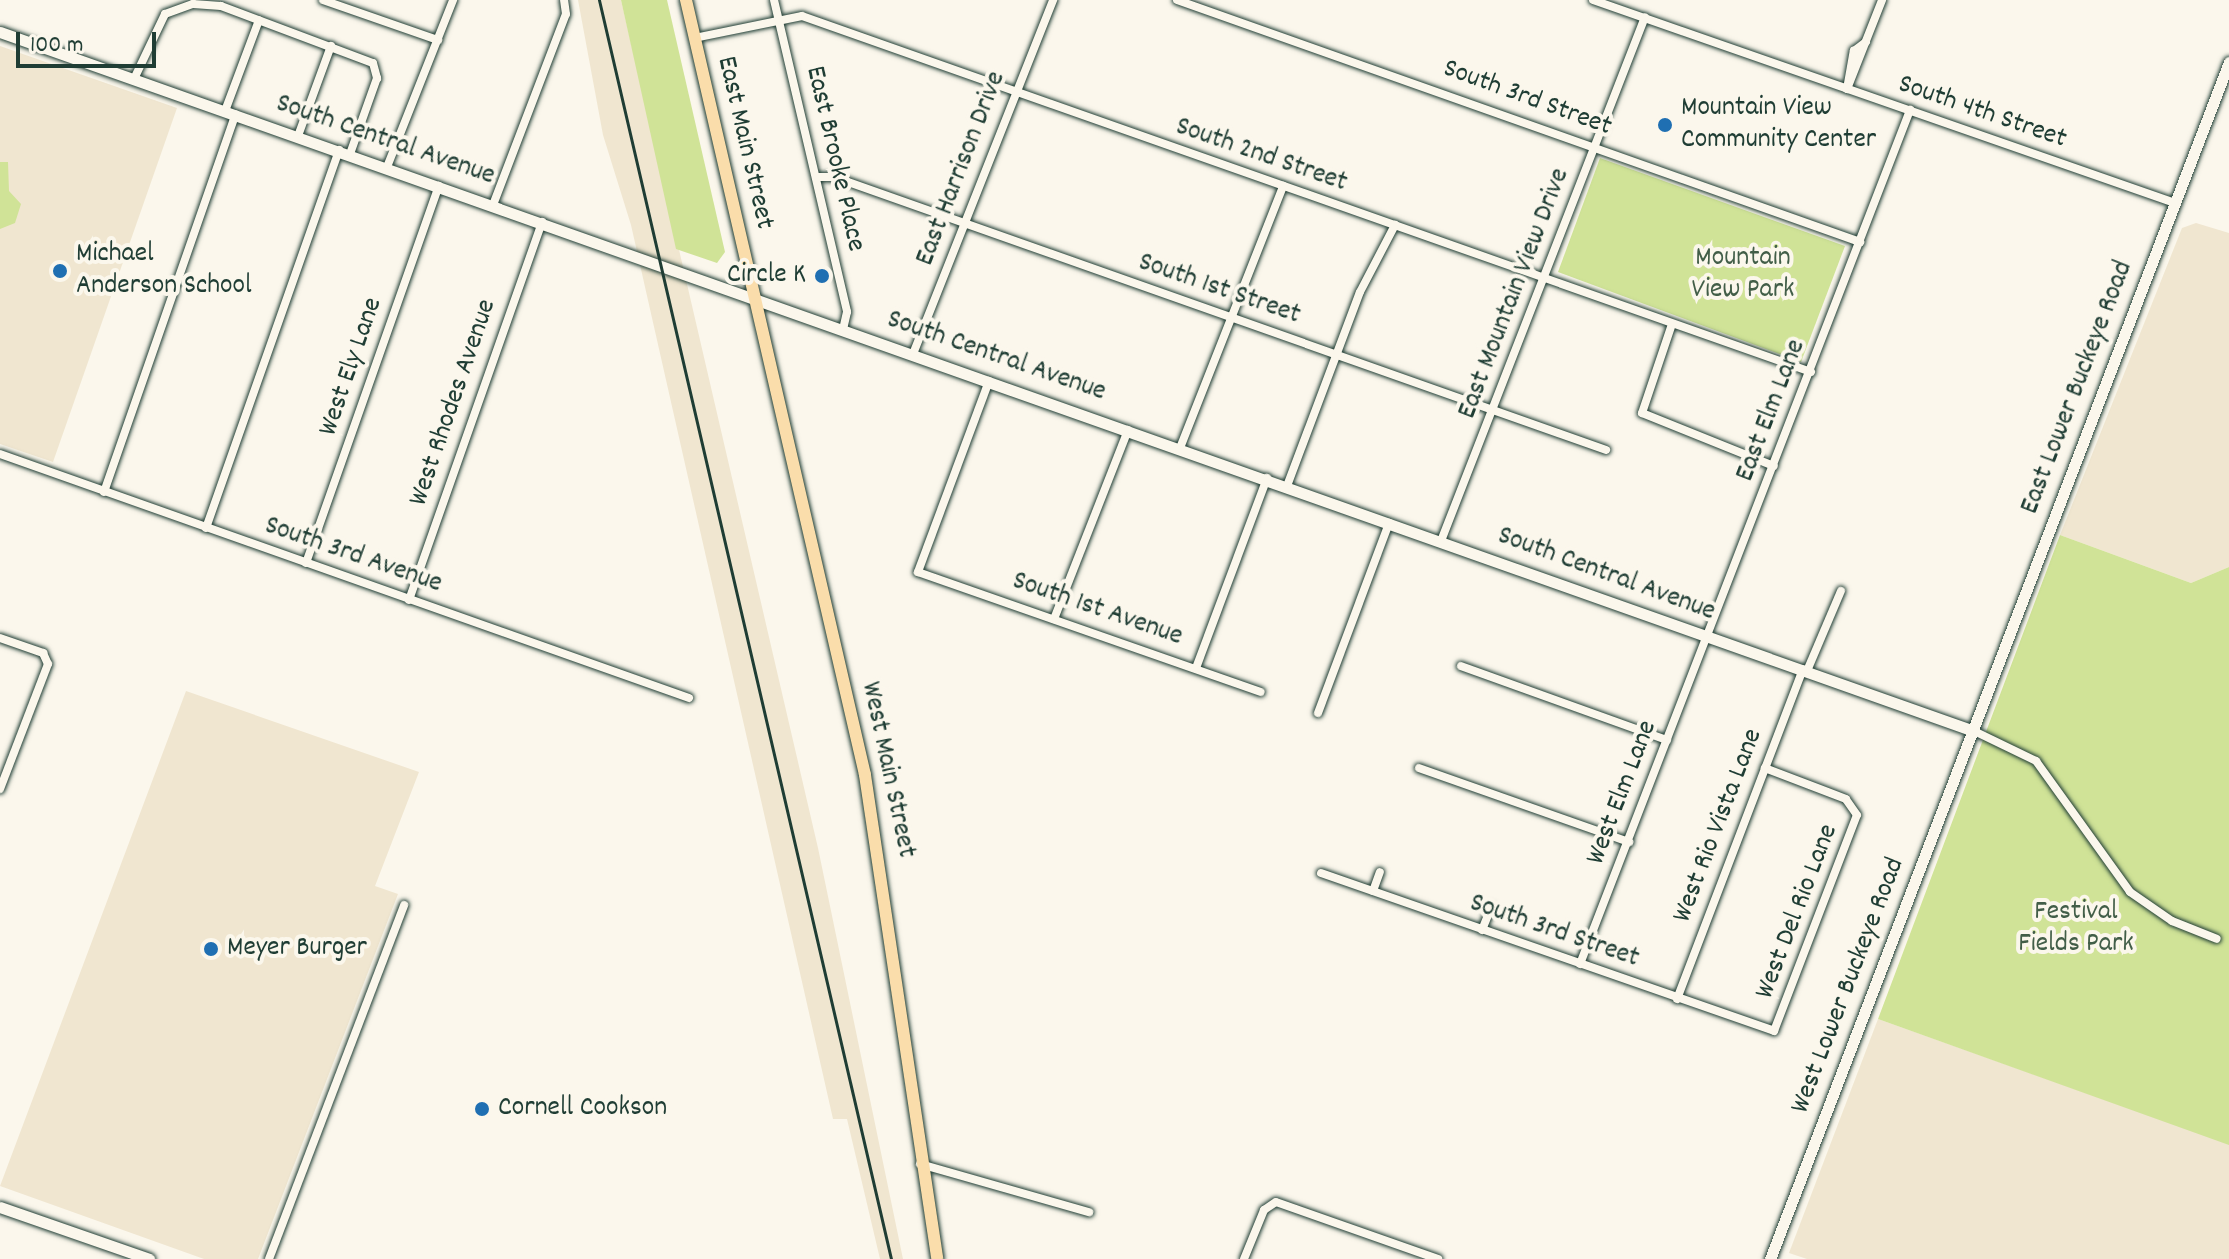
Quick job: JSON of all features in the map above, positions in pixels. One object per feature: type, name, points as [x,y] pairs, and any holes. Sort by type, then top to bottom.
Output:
[{"type":"main road","name":"East Main Street","points":[[686,0],[755,297]]},
{"type":"main road","name":"West Main Street","points":[[755,297],[881,853],[920,1164],[937,1259]]},
{"type":"street","points":[[323,0],[438,40]]},
{"type":"street","points":[[387,167],[453,0]]},
{"type":"street","points":[[493,205],[566,14],[564,0]]},
{"type":"street","name":"East Brooke Place","points":[[774,0],[847,312],[843,329]]},
{"type":"street","name":"East Harrison Drive","points":[[913,354],[1053,0]]},
{"type":"street","name":"South 3rd Street","points":[[1177,0],[1860,242]]},
{"type":"street","name":"South 4th Street","points":[[1593,0],[2175,203]]},
{"type":"street","points":[[1847,89],[1882,0]]},
{"type":"street","points":[[134,79],[156,28],[173,8],[213,5],[369,59],[378,73],[344,152],[206,528]]},
{"type":"street","name":"South 2nd Street","points":[[694,38],[778,17],[802,16],[1811,372]]},
{"type":"street","name":"East Mountain View Drive","points":[[1441,541],[1645,17]]},
{"type":"street","points":[[104,492],[259,20]]},
{"type":"street","name":"South Central Avenue","points":[[0,32],[1267,478],[1974,731]]},
{"type":"street","points":[[298,136],[331,46]]},
{"type":"street","name":"East Lower Buckeye Road","points":[[1974,731],[2229,62]]},
{"type":"street","name":"East Elm Lane","points":[[1706,637],[1910,110]]},
{"type":"street","name":"South 1st Street","points":[[816,177],[964,224],[1606,450]]},
{"type":"street","name":"West Ely Lane","points":[[306,563],[439,186]]},
{"type":"street","points":[[1180,448],[1283,186]]},
{"type":"street","name":"West Rhodes Avenue","points":[[409,600],[542,222]]},
{"type":"street","points":[[1287,486],[1337,355],[1395,225]]},
{"type":"street","points":[[1672,324],[1642,413],[1774,466]]},
{"type":"street","name":"South 1st Avenue","points":[[989,381],[918,572],[1261,692]]},
{"type":"street","points":[[1054,619],[1128,430]]},
{"type":"street","name":"South 3rd Avenue","points":[[1,455],[689,698]]},
{"type":"street","points":[[1196,668],[1267,478]]},
{"type":"street","points":[[1318,713],[1389,523]]},
{"type":"street","name":"West Rio Vista Lane","points":[[1677,999],[1765,768],[1841,591]]},
{"type":"street","name":"West Elm Lane","points":[[1580,964],[1706,637]]},
{"type":"street","points":[[0,638],[43,653],[48,664],[0,789]]},
{"type":"street","points":[[1461,666],[1667,740]]},
{"type":"street","points":[[1974,731],[2036,761],[2130,892],[2172,921],[2217,939]]},
{"type":"street","name":"West Lower Buckeye Road","points":[[1770,1259],[1974,731]]},
{"type":"street","points":[[1419,768],[1629,842]]},
{"type":"street","name":"West Del Rio Lane","points":[[1765,768],[1856,806],[1774,1031]]},
{"type":"street","points":[[1373,891],[1380,872]]},
{"type":"street","name":"South 3rd Street","points":[[1321,873],[1774,1031]]},
{"type":"street","points":[[269,1259],[404,905]]},
{"type":"street","points":[[1482,930],[1491,908]]},
{"type":"street","points":[[920,1164],[1089,1212]]},
{"type":"street","points":[[1244,1259],[1268,1202],[1438,1259]]},
{"type":"street","points":[[0,1207],[149,1259]]},
{"type":"shaded area","points":[[578,0],[621,0],[818,848],[903,1259],[880,1259],[847,1119],[833,1119],[631,225],[603,135]]},
{"type":"shaded area","name":"Michael Anderson School","points":[[0,46],[177,108],[53,462],[0,444]]},
{"type":"shaded area","points":[[2196,223],[2229,233],[2229,567],[2191,583],[2060,535],[2182,228]]},
{"type":"shaded area","points":[[186,691],[419,772],[375,886],[398,894],[258,1259],[204,1259],[0,1186]]},
{"type":"shaded area","points":[[1878,1019],[2229,1144],[2229,1259],[1807,1259],[1789,1253]]},
{"type":"green space","points":[[621,0],[667,0],[725,252],[717,263],[676,249]]},
{"type":"green space","name":"Mountain View Park","points":[[1600,158],[1845,246],[1801,362],[1558,272]]},
{"type":"green space","points":[[0,162],[8,162],[9,191],[21,204],[15,223],[0,229]]},
{"type":"green space","name":"Festival Fields Park","points":[[2060,535],[2191,583],[2229,567],[2229,1145],[1878,1019]]},
{"type":"railway","points":[[599,0],[891,1259]]},
{"type":"place","name":"Mountain View Community Center","points":[[1665,125]]},
{"type":"place","name":"Michael Anderson School","points":[[60,271]]},
{"type":"place","name":"Circle K","points":[[822,276]]},
{"type":"place","name":"Meyer Burger","points":[[211,949]]},
{"type":"place","name":"Cornell Cookson","points":[[482,1109]]}]
